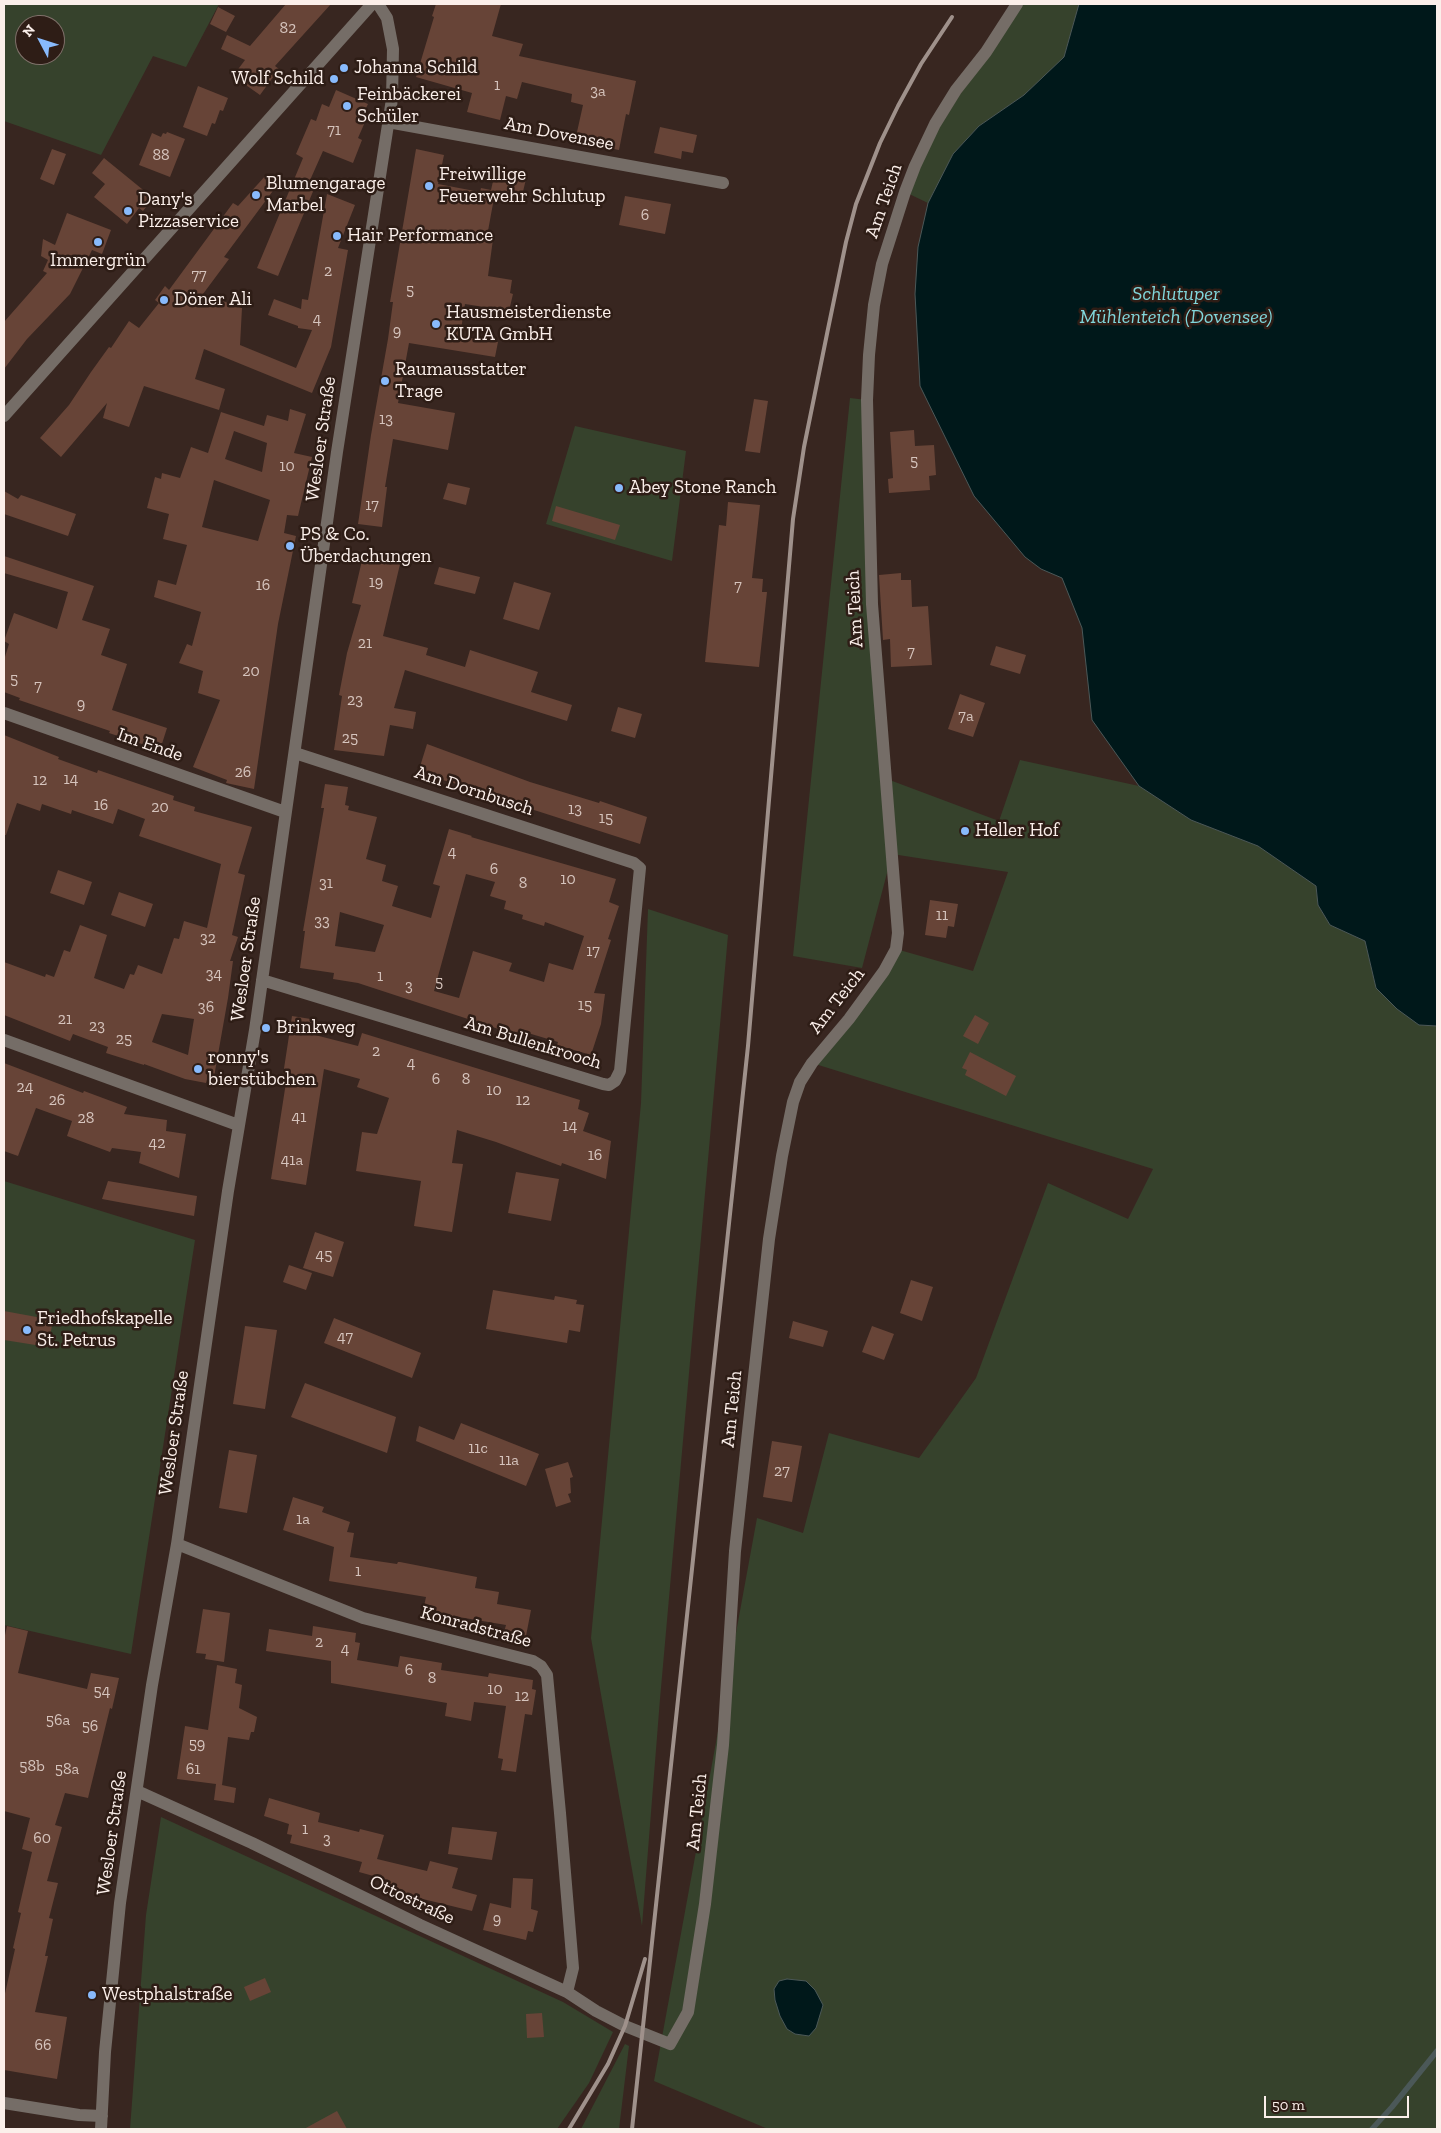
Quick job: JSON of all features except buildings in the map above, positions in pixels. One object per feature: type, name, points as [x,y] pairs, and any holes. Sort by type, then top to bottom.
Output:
[{"type":"street","points":[[4,416],[372,4]]},
{"type":"street","name":"Wesloer Straße","points":[[101,2129],[105,2052],[112,1980],[152,1685],[177,1544],[238,1125],[262,980],[337,452],[392,99],[393,49],[387,18],[378,4]]},
{"type":"street","name":"Am Teich","points":[[670,2044],[688,2012],[705,1904],[723,1746],[736,1541],[769,1240],[793,1102],[800,1082],[812,1063],[848,1019],[884,970],[896,949],[898,933],[872,595],[867,400],[874,305],[882,264],[904,192],[915,166],[935,124],[952,97],[986,52],[1017,4]]},
{"type":"street","name":"Am Dovensee","points":[[388,122],[723,183]]},
{"type":"street","name":"Im Ende","points":[[4,713],[285,812]]},
{"type":"street","name":"Am Dornbusch","points":[[295,753],[634,863],[640,868]]},
{"type":"street","name":"Am Bullenkrooch","points":[[262,980],[603,1084],[609,1084],[616,1081],[620,1071],[640,868]]},
{"type":"street","points":[[4,1040],[238,1125]]},
{"type":"street","name":"Konradstraße","points":[[177,1544],[363,1618],[534,1661],[541,1666],[547,1675],[573,1968],[567,1992]]},
{"type":"street","name":"Ottostraße","points":[[137,1791],[252,1843],[420,1925],[567,1992],[596,2011],[625,2026],[670,2044]]},
{"type":"street","points":[[4,2103],[79,2115],[102,2116]]},
{"type":"green space","points":[[4,4],[219,4],[186,67],[153,56],[101,155],[4,121]]},
{"type":"green space","points":[[1017,4],[1079,4],[1064,57],[1024,95],[979,126],[953,154],[928,203],[905,192],[915,166]]},
{"type":"green space","points":[[850,398],[867,400],[887,779],[999,821],[1020,760],[1139,786],[1191,820],[1258,846],[1316,886],[1318,905],[1330,925],[1365,941],[1376,988],[1419,1025],[1437,1026],[1437,2129],[768,2129],[654,2081],[757,1518],[803,1533],[829,1433],[919,1458],[976,1378],[1048,1183],[1128,1219],[1153,1169],[812,1063],[896,949],[973,971],[1008,872],[892,854],[862,968],[793,956]],"holes":[[[787,1979],[818,2019],[816,2028]]]},
{"type":"green space","name":"Abey Stone Ranch","points":[[575,426],[686,451],[672,561],[546,524]]},
{"type":"green space","points":[[648,909],[728,935],[660,1699],[642,1926],[591,1638],[641,1103]]},
{"type":"green space","points":[[4,1181],[195,1240],[131,1654],[4,1625]]},
{"type":"green space","points":[[161,1817],[563,2002],[613,2032],[589,2083],[557,2129],[130,2129],[146,1915]]},
{"type":"green space","points":[[625,2044],[629,2046],[619,2129],[581,2129]]},
{"type":"water","name":"Schlutuper Mühlenteich (Dovensee)","points":[[1079,4],[1437,4],[1437,1026],[1419,1025],[1397,1009],[1376,988],[1365,941],[1330,925],[1318,905],[1316,886],[1258,846],[1191,820],[1139,786],[1092,720],[1082,628],[1062,578],[1041,569],[1025,557],[974,496],[920,386],[915,294],[918,247],[928,203],[953,154],[979,126],[1024,95],[1064,57]]},
{"type":"water","points":[[787,1979],[806,1981],[815,1990],[823,2005],[816,2028],[809,2036],[795,2034],[787,2029],[780,2016],[774,1989],[779,1981]]},
{"type":"waterway","points":[[1372,2129],[1437,2051]]},
{"type":"railway","points":[[632,2129],[748,1046],[793,519],[804,447],[846,242],[856,204],[880,143],[898,106],[921,64],[952,17]]},
{"type":"railway","points":[[569,2129],[608,2064],[625,2026],[645,1959]]},
{"type":"place","name":"Johanna Schild","points":[[344,68]]},
{"type":"place","name":"Wolf Schild","points":[[334,79]]},
{"type":"place","name":"Feinbäckerei Schüler","points":[[347,106]]},
{"type":"place","name":"Freiwillige Feuerwehr Schlutup","points":[[429,186]]},
{"type":"place","name":"Blumengarage Marbel","points":[[256,195]]},
{"type":"place","name":"Dany's Pizzaservice","points":[[128,211]]},
{"type":"place","name":"Hair Performance","points":[[337,236]]},
{"type":"place","name":"Immergrün","points":[[98,242]]},
{"type":"place","name":"Döner Ali","points":[[164,300]]},
{"type":"place","name":"Hausmeisterdienste KUTA GmbH","points":[[436,324]]},
{"type":"place","name":"Raumausstatter Trage","points":[[385,381]]},
{"type":"place","name":"Abey Stone Ranch","points":[[619,488]]},
{"type":"place","name":"PS & Co. Überdachungen","points":[[290,546]]},
{"type":"place","name":"Heller Hof","points":[[965,831]]},
{"type":"place","name":"Brinkweg","points":[[266,1028]]},
{"type":"place","name":"ronny's bierstübchen","points":[[198,1069]]},
{"type":"place","name":"Friedhofskapelle St. Petrus","points":[[27,1330]]},
{"type":"place","name":"Westphalstraße","points":[[92,1995]]}]
